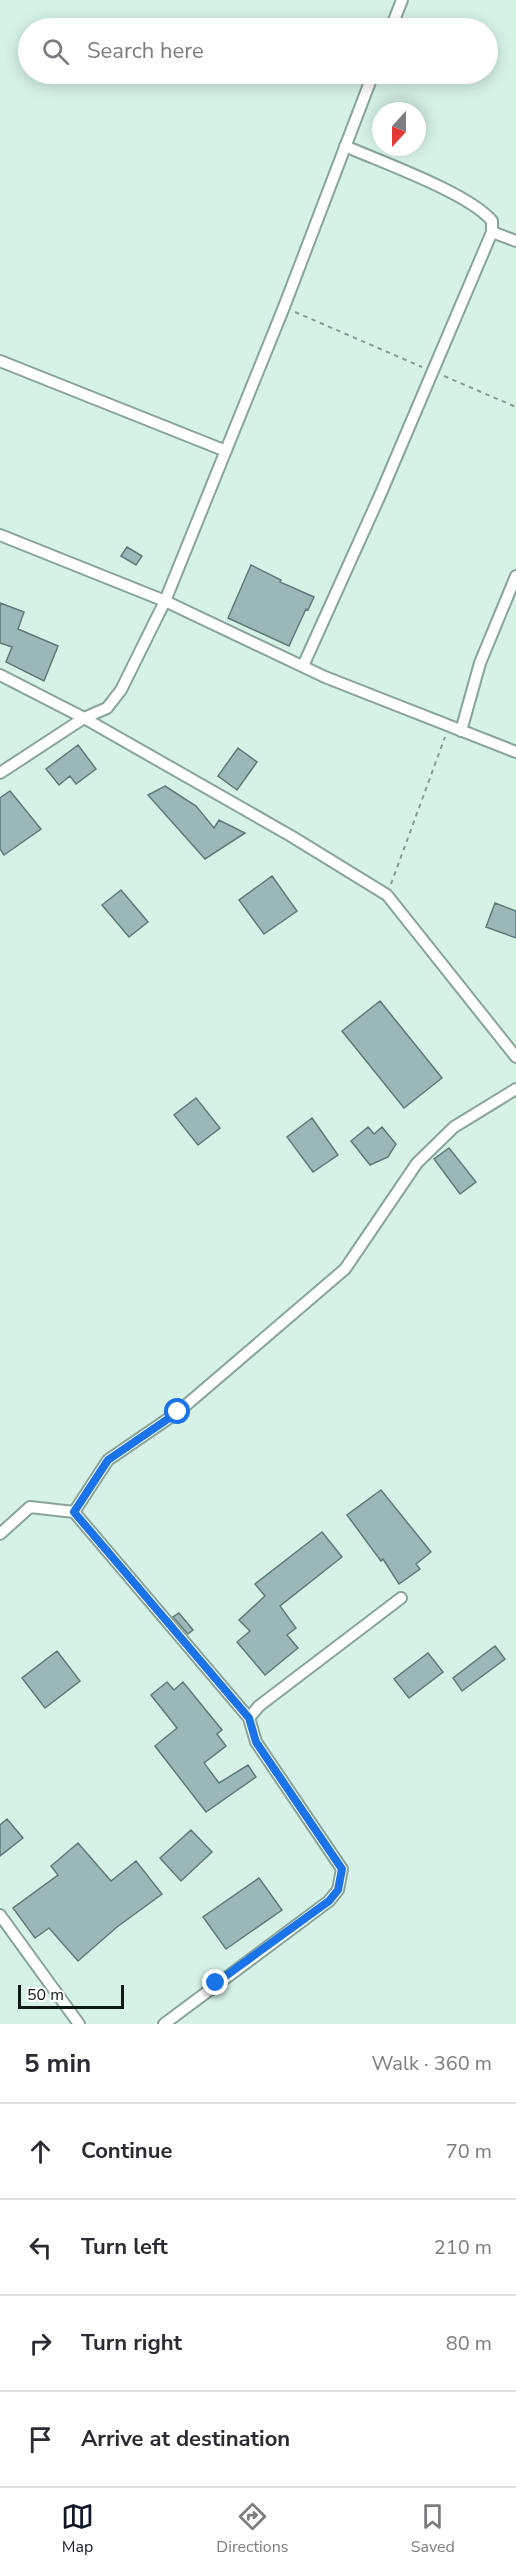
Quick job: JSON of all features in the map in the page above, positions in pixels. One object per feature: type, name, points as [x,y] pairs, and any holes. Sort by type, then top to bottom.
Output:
[{"type":"street","points":[[395,18],[402,0]]},
{"type":"street","points":[[0,773],[84,717],[107,708],[121,690],[165,601],[284,308],[369,84]]},
{"type":"street","points":[[303,666],[381,493],[492,232],[492,220],[484,211],[437,187],[345,146]]},
{"type":"street","points":[[492,232],[516,241]]},
{"type":"street","points":[[0,362],[226,451]]},
{"type":"street","points":[[0,535],[165,601],[303,666],[516,752]]},
{"type":"street","points":[[461,731],[480,663],[516,576]]},
{"type":"street","points":[[0,675],[84,717],[291,836],[387,895],[516,1057]]},
{"type":"street","points":[[74,1512],[108,1460],[178,1412],[345,1269],[417,1163],[454,1127],[516,1089]]},
{"type":"street","points":[[0,1534],[30,1507],[74,1512],[249,1718],[256,1742],[335,1855],[342,1869],[338,1890],[329,1901],[164,2024]]},
{"type":"street","points":[[249,1718],[259,1706],[401,1598]]},
{"type":"street","points":[[0,1915],[79,2024]]},
{"type":"path","points":[[284,308],[516,407]]},
{"type":"path","points":[[387,895],[449,726]]},
{"type":"building","points":[[127,547],[142,556],[136,565],[121,556]]},
{"type":"building","points":[[251,565],[281,580],[280,582],[314,597],[289,646],[228,618]]},
{"type":"building","points":[[0,603],[24,612],[18,629],[58,646],[44,681],[6,662],[12,647],[0,643]]},
{"type":"building","points":[[78,745],[96,769],[76,784],[70,776],[59,785],[46,769]]},
{"type":"building","points":[[238,748],[257,762],[237,790],[218,776]]},
{"type":"building","points":[[165,786],[196,806],[214,828],[219,820],[245,833],[205,859],[148,795]]},
{"type":"building","points":[[10,791],[41,829],[4,855],[0,849],[0,798]]},
{"type":"building","points":[[272,876],[297,911],[264,934],[239,900]]},
{"type":"building","points":[[121,890],[148,922],[129,937],[102,905]]},
{"type":"building","points":[[495,903],[516,911],[516,938],[486,927]]},
{"type":"building","points":[[380,1001],[442,1078],[404,1108],[342,1031]]},
{"type":"building","points":[[196,1098],[220,1128],[198,1145],[174,1115]]},
{"type":"building","points":[[312,1118],[338,1155],[313,1172],[287,1137]]},
{"type":"building","points":[[368,1127],[374,1134],[382,1127],[396,1144],[388,1157],[370,1165],[351,1141]]},
{"type":"building","points":[[449,1148],[476,1182],[460,1194],[434,1159]]},
{"type":"building","points":[[381,1490],[431,1552],[416,1564],[420,1569],[399,1584],[383,1559],[381,1561],[347,1515]]},
{"type":"building","points":[[322,1532],[342,1557],[280,1606],[296,1628],[287,1635],[298,1648],[265,1675],[237,1642],[250,1631],[239,1620],[265,1596],[255,1584]]},
{"type":"building","points":[[179,1613],[193,1630],[188,1634],[173,1617]]},
{"type":"building","points":[[495,1646],[505,1659],[462,1691],[453,1678]]},
{"type":"building","points":[[57,1651],[80,1681],[45,1708],[22,1678]]},
{"type":"building","points":[[428,1653],[443,1672],[409,1698],[394,1679]]},
{"type":"building","points":[[167,1682],[174,1690],[183,1682],[222,1730],[217,1734],[226,1746],[204,1763],[219,1783],[248,1765],[256,1777],[206,1812],[155,1746],[177,1728],[151,1695]]},
{"type":"building","points":[[7,1819],[23,1838],[0,1856],[0,1825]]},
{"type":"building","points":[[191,1830],[212,1852],[181,1881],[160,1858]]},
{"type":"building","points":[[78,1843],[111,1881],[136,1861],[162,1894],[117,1927],[78,1961],[49,1928],[35,1938],[13,1908],[58,1875],[51,1866]]},
{"type":"building","points":[[259,1878],[282,1910],[226,1949],[203,1917]]},
{"type":"route","points":[[178,1412],[108,1460],[74,1512],[249,1718],[256,1742],[335,1855],[342,1869],[338,1890],[329,1901],[216,1983]]}]
